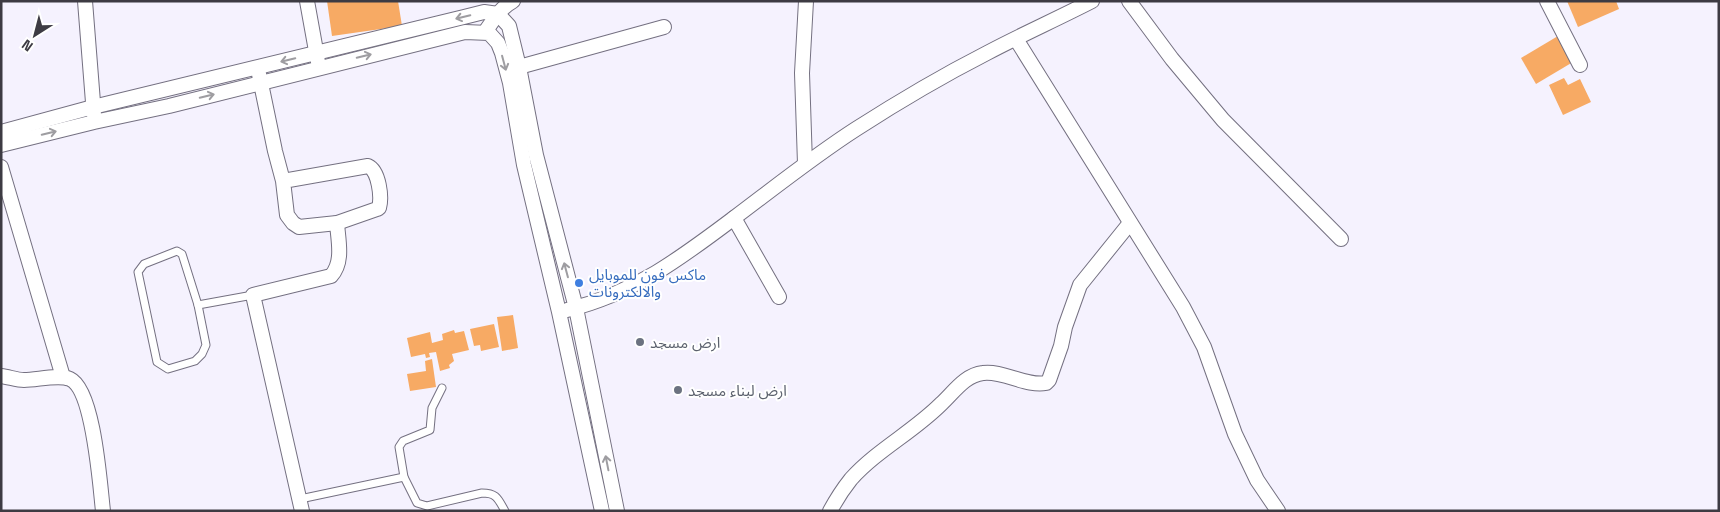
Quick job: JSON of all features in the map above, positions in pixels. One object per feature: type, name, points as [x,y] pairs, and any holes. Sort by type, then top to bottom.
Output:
[{"type":"street","points":[[85,1],[94,122]]},
{"type":"street","points":[[307,1],[318,60]]},
{"type":"street","points":[[1,145],[169,106],[261,82],[318,60],[505,6],[513,1]]},
{"type":"street","points":[[805,164],[802,73],[806,1]]},
{"type":"street","points":[[559,312],[620,293],[644,281],[673,263],[805,164],[856,129],[988,52],[1092,1]]},
{"type":"street","points":[[1129,1],[1172,59],[1223,120],[1341,238]]},
{"type":"street","points":[[1547,1],[1580,65]]},
{"type":"street","points":[[486,32],[496,8]]},
{"type":"street","points":[[496,8],[509,26],[519,67],[536,155],[576,308],[617,511]]},
{"type":"street","points":[[519,67],[664,27]]},
{"type":"street","points":[[1,132],[93,107],[257,68],[318,60],[465,32],[486,32],[498,42],[510,83],[524,165],[559,312],[602,511]]},
{"type":"street","points":[[1016,39],[1183,307],[1204,348],[1235,434],[1273,509]]},
{"type":"street","points":[[257,68],[283,181],[287,215],[292,223],[299,227],[337,223],[379,208],[381,202],[375,173],[368,166],[283,181]]},
{"type":"street","points":[[1,167],[63,377]]},
{"type":"street","points":[[734,218],[779,297]]},
{"type":"street","points":[[301,505],[253,294],[331,276],[336,271],[340,260],[337,223]]},
{"type":"street","points":[[830,511],[850,480],[867,463],[929,416],[963,381],[984,372],[1037,383],[1046,383],[1049,380],[1061,346],[1065,327],[1080,285],[1130,223]]},
{"type":"street","points":[[1,376],[23,380],[63,377],[71,379],[78,386],[95,440],[103,511]]},
{"type":"lane","points":[[179,251],[182,254],[198,305],[206,345],[202,354],[195,361],[168,369],[162,366],[157,362],[138,272],[140,267],[179,251]]},
{"type":"lane","points":[[198,305],[253,294]]},
{"type":"lane","points":[[442,388],[432,408],[430,430],[403,441],[399,445],[404,477],[417,504],[423,506],[482,493],[491,493],[496,496],[505,511]]},
{"type":"lane","points":[[301,505],[404,477]]},
{"type":"building","points":[[327,1],[398,1],[402,26],[332,36]]},
{"type":"building","points":[[1567,1],[1616,1],[1619,9],[1578,27]]},
{"type":"building","points":[[1558,36],[1573,62],[1536,84],[1521,58]]},
{"type":"building","points":[[1564,78],[1568,85],[1580,79],[1591,102],[1563,115],[1549,85]]},
{"type":"building","points":[[513,315],[518,348],[502,351],[497,317]]},
{"type":"building","points":[[494,324],[499,347],[481,351],[480,345],[474,346],[470,329]]},
{"type":"building","points":[[454,330],[455,333],[464,331],[469,350],[452,354],[454,361],[449,365],[450,368],[440,371],[436,352],[429,353],[430,357],[426,358],[425,354],[411,357],[407,338],[430,332],[432,343],[443,340],[442,334]]},
{"type":"building","points":[[432,359],[436,387],[410,391],[407,374],[426,371],[425,361]]},
{"type":"place","name":"ماكس فون للموبايل والالكترونات","points":[[579,283]]},
{"type":"place","name":"ارض مسجد","points":[[640,342]]},
{"type":"place","name":"ارض لبناء مسجد","points":[[678,390]]}]
